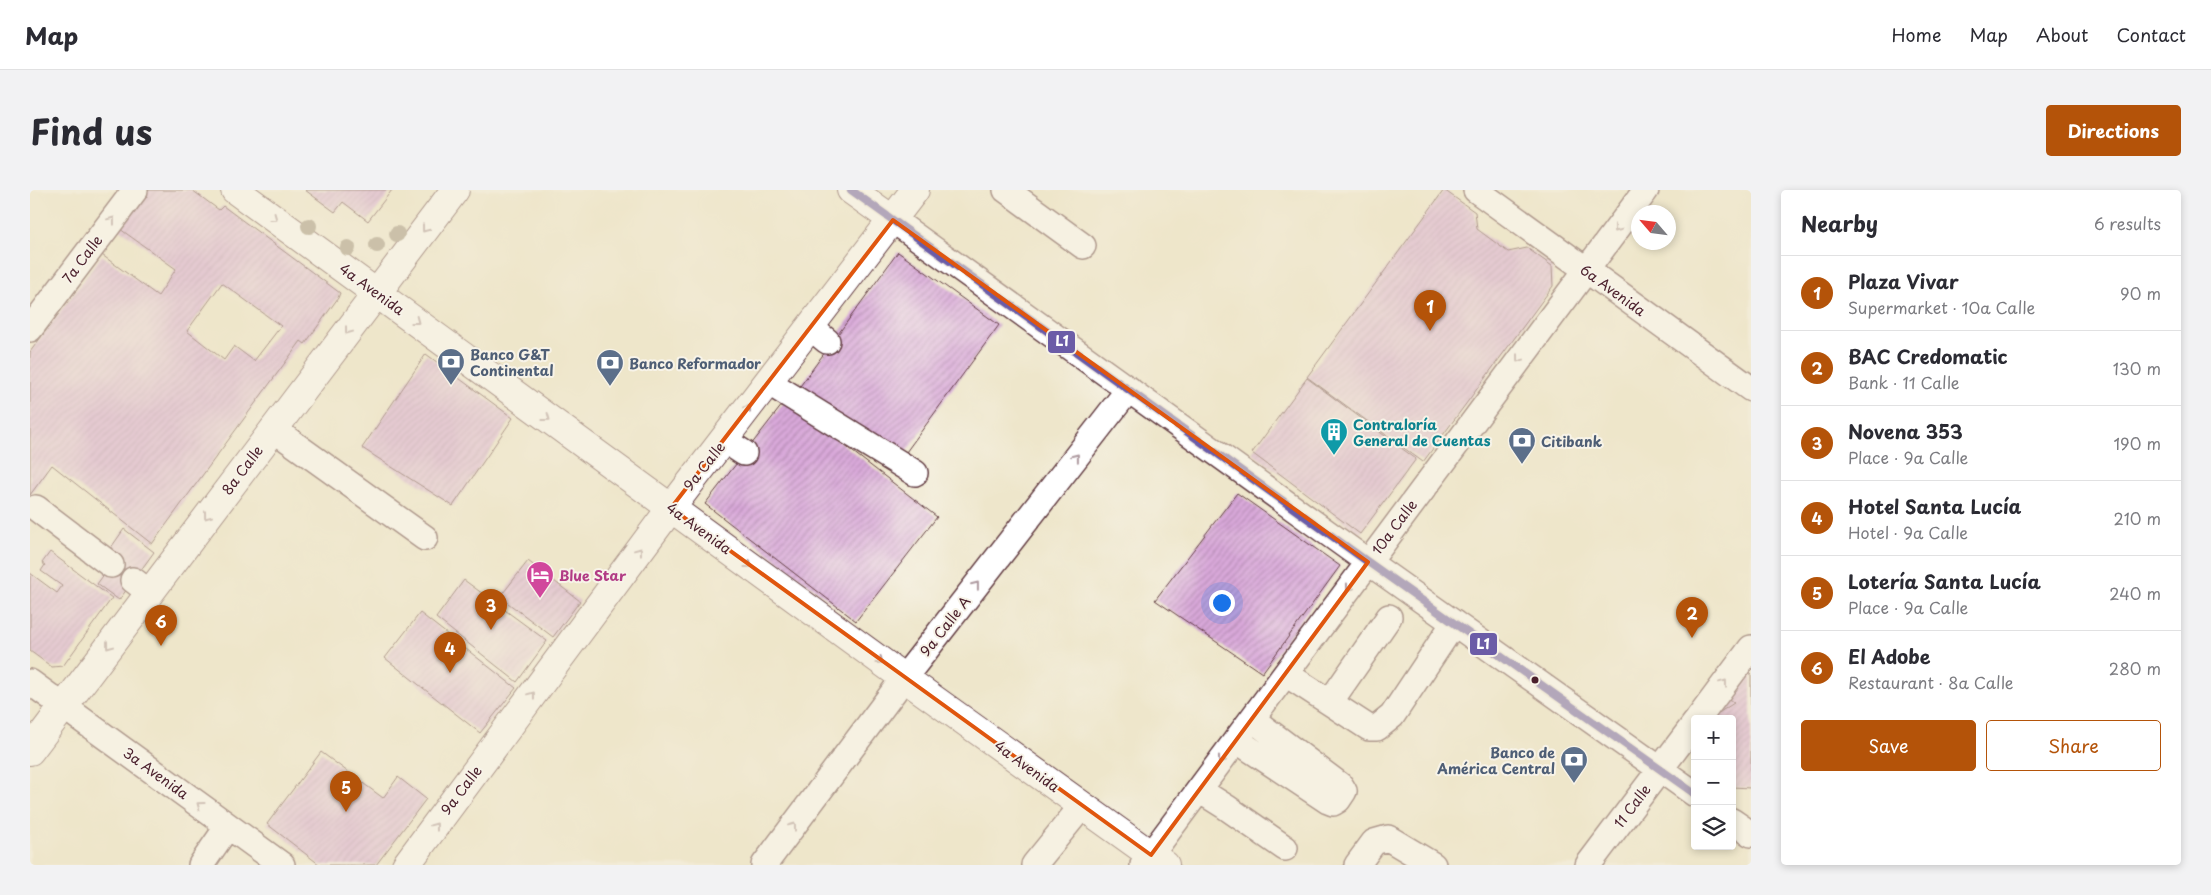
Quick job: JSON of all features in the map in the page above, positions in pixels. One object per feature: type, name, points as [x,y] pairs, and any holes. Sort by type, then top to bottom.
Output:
[{"type":"main road","name":"4a Avenida","points":[[234,190],[377,292],[1082,806],[1153,862]]},
{"type":"main road","name":"8a Calle","points":[[30,751],[64,706],[141,586],[273,430],[455,190]]},
{"type":"main road","points":[[850,190],[893,220]]},
{"type":"main road","name":"9a Calle","points":[[406,865],[671,508],[734,446],[768,382],[819,334],[893,220],[915,190]]},
{"type":"street","name":"7a Calle","points":[[30,329],[135,190]]},
{"type":"street","points":[[1006,190],[1083,246]]},
{"type":"street","name":"6a Avenida","points":[[1476,190],[1751,389]]},
{"type":"street","name":"10a Calle","points":[[1153,862],[1199,790],[1646,190]]},
{"type":"street","points":[[893,220],[1368,562],[1691,791]]},
{"type":"street","points":[[768,382],[915,473]]},
{"type":"street","name":"9a Calle A","points":[[764,865],[904,678],[1129,389]]},
{"type":"street","points":[[273,430],[425,538]]},
{"type":"street","points":[[36,508],[111,565]]},
{"type":"street","points":[[1330,702],[1389,617]]},
{"type":"street","points":[[1286,674],[1369,728],[1378,728],[1392,716],[1454,623]]},
{"type":"street","points":[[1701,715],[1751,648]]},
{"type":"street","name":"3a Avenida","points":[[30,682],[228,826],[256,858],[282,865]]},
{"type":"street","points":[[1236,740],[1328,801],[1333,802],[1342,796],[1344,791],[1341,786],[1252,719]]},
{"type":"street","name":"11 Calle","points":[[1588,865],[1691,727]]},
{"type":"street","points":[[1199,790],[1285,848]]},
{"type":"street","points":[[1034,865],[1082,806]]},
{"type":"street","points":[[1736,823],[1751,834]]},
{"type":"street","points":[[201,865],[228,826]]},
{"type":"street","points":[[1357,865],[1374,842],[1388,838],[1433,865]]},
{"type":"highlighted area","points":[[893,220],[1368,562],[1151,855],[671,508]]},
{"type":"building","points":[[149,190],[192,190],[219,210],[223,206],[340,293],[305,344],[301,341],[152,544],[52,465],[30,495],[30,352],[102,255],[158,296],[176,269],[120,229]],"holes":[[[222,283],[281,326],[254,361],[234,346],[224,360],[187,331]]]},
{"type":"building","points":[[305,190],[392,190],[368,221],[343,202],[335,212]]},
{"type":"building","points":[[1444,190],[1475,212],[1477,229],[1508,252],[1527,248],[1552,266],[1553,286],[1423,462],[1307,377]]},
{"type":"building","points":[[898,252],[999,325],[898,463],[798,389]]},
{"type":"building","points":[[426,354],[513,418],[453,506],[362,448]]},
{"type":"building","name":"Contraloría General de Cuentas","points":[[1307,378],[1416,459],[1360,534],[1252,453]]},
{"type":"building","points":[[786,400],[937,517],[856,621],[705,504]]},
{"type":"building","points":[[1237,493],[1340,566],[1262,673],[1155,600]]},
{"type":"building","points":[[124,529],[154,552],[119,600],[97,584],[111,565],[110,549]]},
{"type":"building","points":[[50,552],[112,598],[63,666],[52,667],[30,651],[30,573],[57,593],[62,586],[41,571],[45,565],[42,563]]},
{"type":"building","name":"Blue Star","points":[[528,561],[580,601],[553,637],[500,597]]},
{"type":"building","points":[[464,580],[547,641],[517,682],[436,618]]},
{"type":"building","points":[[420,613],[516,688],[480,733],[385,658]]},
{"type":"building","points":[[1747,671],[1751,674],[1751,788],[1736,787],[1736,715],[1715,715],[1734,703],[1729,699]]},
{"type":"building","points":[[321,752],[383,798],[398,777],[426,799],[376,865],[320,865],[267,824]]},
{"type":"transit line","name":"L1","points":[[851,190],[1368,562],[1691,791]]},
{"type":"place","name":"Plaza Vivar","points":[[1430,331]]},
{"type":"place","name":"Banco G&T Continental","points":[[451,386]]},
{"type":"place","name":"Banco Reformador","points":[[610,387]]},
{"type":"place","name":"Contraloría General de Cuentas","points":[[1334,456]]},
{"type":"place","name":"Citibank","points":[[1522,465]]},
{"type":"place","name":"Blue Star","points":[[540,599]]},
{"type":"place","name":"Novena 353","points":[[491,630]]},
{"type":"place","name":"BAC Credomatic","points":[[1692,638]]},
{"type":"place","name":"El Adobe","points":[[161,646]]},
{"type":"place","name":"Hotel Santa Lucía","points":[[450,673]]},
{"type":"place","name":"Banco de América Central","points":[[1574,784]]},
{"type":"place","name":"Lotería Santa Lucía","points":[[346,812]]}]
